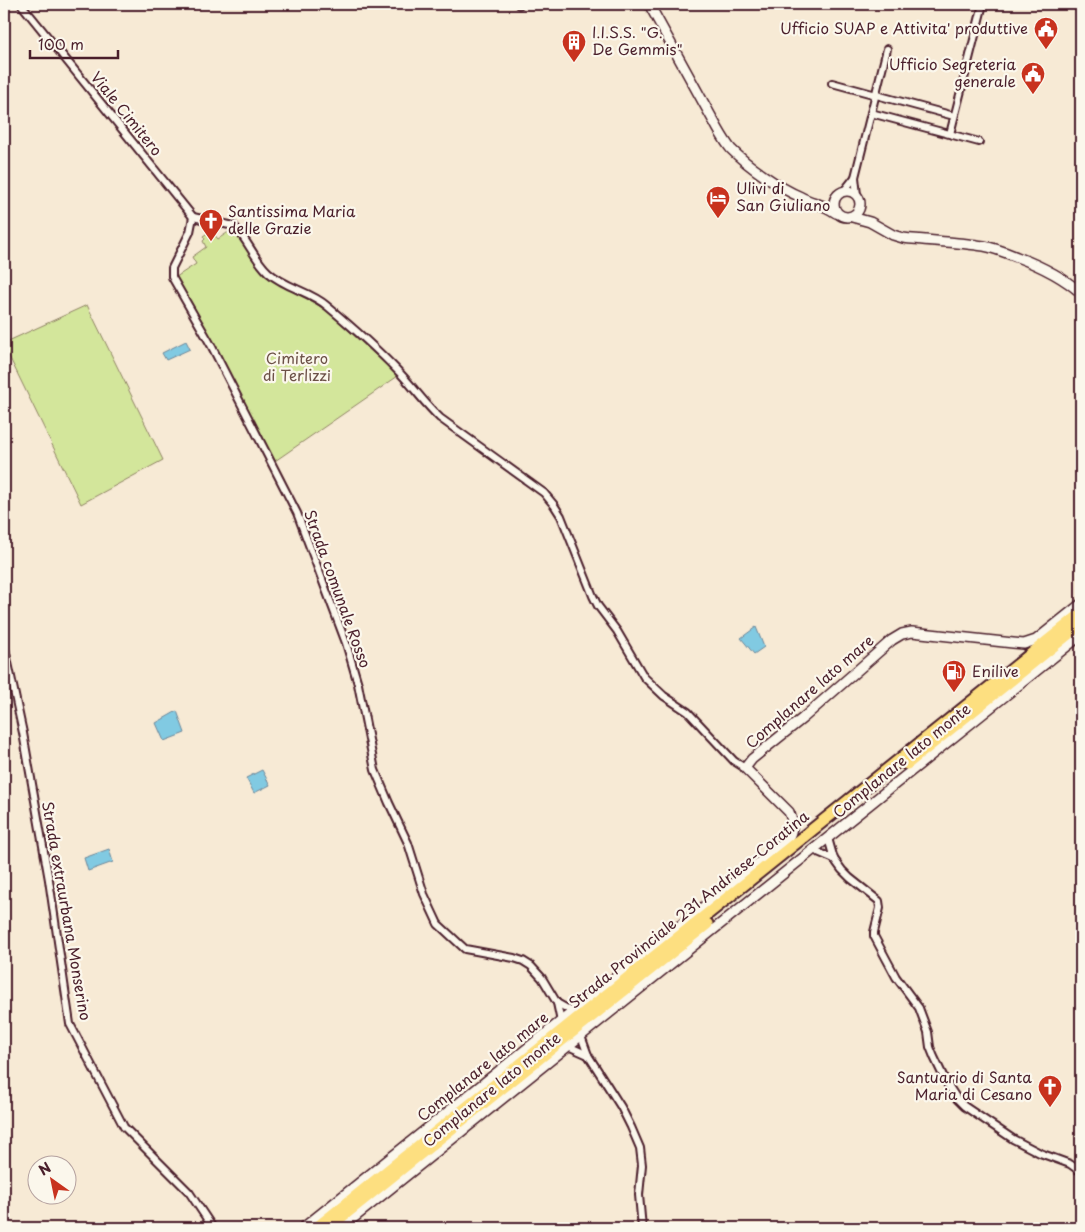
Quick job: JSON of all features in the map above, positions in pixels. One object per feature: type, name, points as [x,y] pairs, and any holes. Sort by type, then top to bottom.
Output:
[{"type":"highway","name":"Strada Provinciale 231 Andriese-Coratina","points":[[316,1228],[1081,614]]},
{"type":"highway","name":"Strada Provinciale 231 Andriese-Coratina","points":[[328,1228],[1081,624]]},
{"type":"street","name":"Viale Cimitero","points":[[21,4],[193,218]]},
{"type":"street","points":[[650,4],[718,130],[730,147],[780,186],[800,197],[828,207],[843,218],[852,217],[870,222],[893,235],[903,238],[980,246],[1002,251],[1037,265],[1071,284],[1081,293]]},
{"type":"street","points":[[950,134],[983,4]]},
{"type":"street","points":[[870,222],[860,208],[855,177],[887,49]]},
{"type":"street","points":[[832,84],[954,116]]},
{"type":"street","points":[[871,113],[979,142]]},
{"type":"street","points":[[818,203],[836,197],[844,191],[855,177]]},
{"type":"street","points":[[844,191],[850,191],[857,195]]},
{"type":"street","points":[[836,197],[834,205],[836,213]]},
{"type":"street","points":[[852,217],[856,215],[860,208]]},
{"type":"street","points":[[193,218],[234,226],[269,273],[325,304],[398,371],[440,418],[550,498],[561,516],[595,601],[617,631],[644,677],[664,696],[688,712],[734,761],[745,768]]},
{"type":"street","name":"Strada comunale Rosso","points":[[193,218],[190,232],[172,268],[172,277],[211,346],[297,513],[348,651],[358,684],[374,770],[408,843],[424,894],[436,920],[464,949],[514,958],[534,968],[558,1003],[573,1012]]},
{"type":"street","points":[[1071,284],[1081,285]]},
{"type":"street","name":"Complanare lato mare","points":[[303,1228],[787,840],[792,832],[792,819],[788,810],[745,768],[752,759],[803,718],[899,635],[912,632],[1024,644],[1039,638],[1081,604]]},
{"type":"street","name":"Complanare lato monte","points":[[341,1228],[1081,635]]},
{"type":"street","name":"Strada extraurbana Monserino","points":[[4,644],[23,733],[49,880],[70,1024],[124,1127],[189,1192],[213,1228]]},
{"type":"street","points":[[828,838],[834,859],[850,878],[879,901],[880,908],[874,936],[896,977],[919,1008],[937,1064],[957,1099],[964,1106],[1013,1139],[1040,1153],[1070,1164],[1081,1172]]},
{"type":"street","points":[[813,850],[834,859]]},
{"type":"street","name":"Strada comunale Rosso","points":[[558,1003],[560,1022]]},
{"type":"street","points":[[581,1036],[588,1055],[621,1107],[640,1148],[642,1165],[639,1195],[642,1228]]},
{"type":"street","points":[[568,1046],[588,1055]]},
{"type":"green space","name":"Cimitero di Terlizzi","points":[[233,229],[265,276],[325,309],[398,376],[275,461],[176,277],[196,264],[192,257],[206,247],[203,236],[209,232],[211,235],[213,233],[218,239]]},
{"type":"green space","points":[[87,305],[163,460],[81,504],[4,343]]},
{"type":"water","points":[[186,341],[190,349],[166,360],[162,353]]},
{"type":"water","points":[[756,627],[764,647],[754,654],[741,638]]},
{"type":"water","points":[[177,711],[185,733],[164,741],[156,723]]},
{"type":"water","points":[[262,770],[270,785],[254,793],[246,778]]},
{"type":"water","points":[[109,849],[113,862],[88,871],[84,858]]},
{"type":"place","name":"Ufficio SUAP e Attivita' produttive","points":[[1046,50]]},
{"type":"place","name":"I.I.S.S. \"G. De Gemmis\"","points":[[574,63]]},
{"type":"place","name":"Ufficio Segreteria generale","points":[[1033,95]]},
{"type":"place","name":"Ulivi di San Giuliano","points":[[718,219]]},
{"type":"place","name":"Santissima Maria delle Grazie","points":[[211,242]]},
{"type":"place","name":"Enilive","points":[[954,693]]},
{"type":"place","name":"Santuario di Santa Maria di Cesano","points":[[1050,1108]]}]
